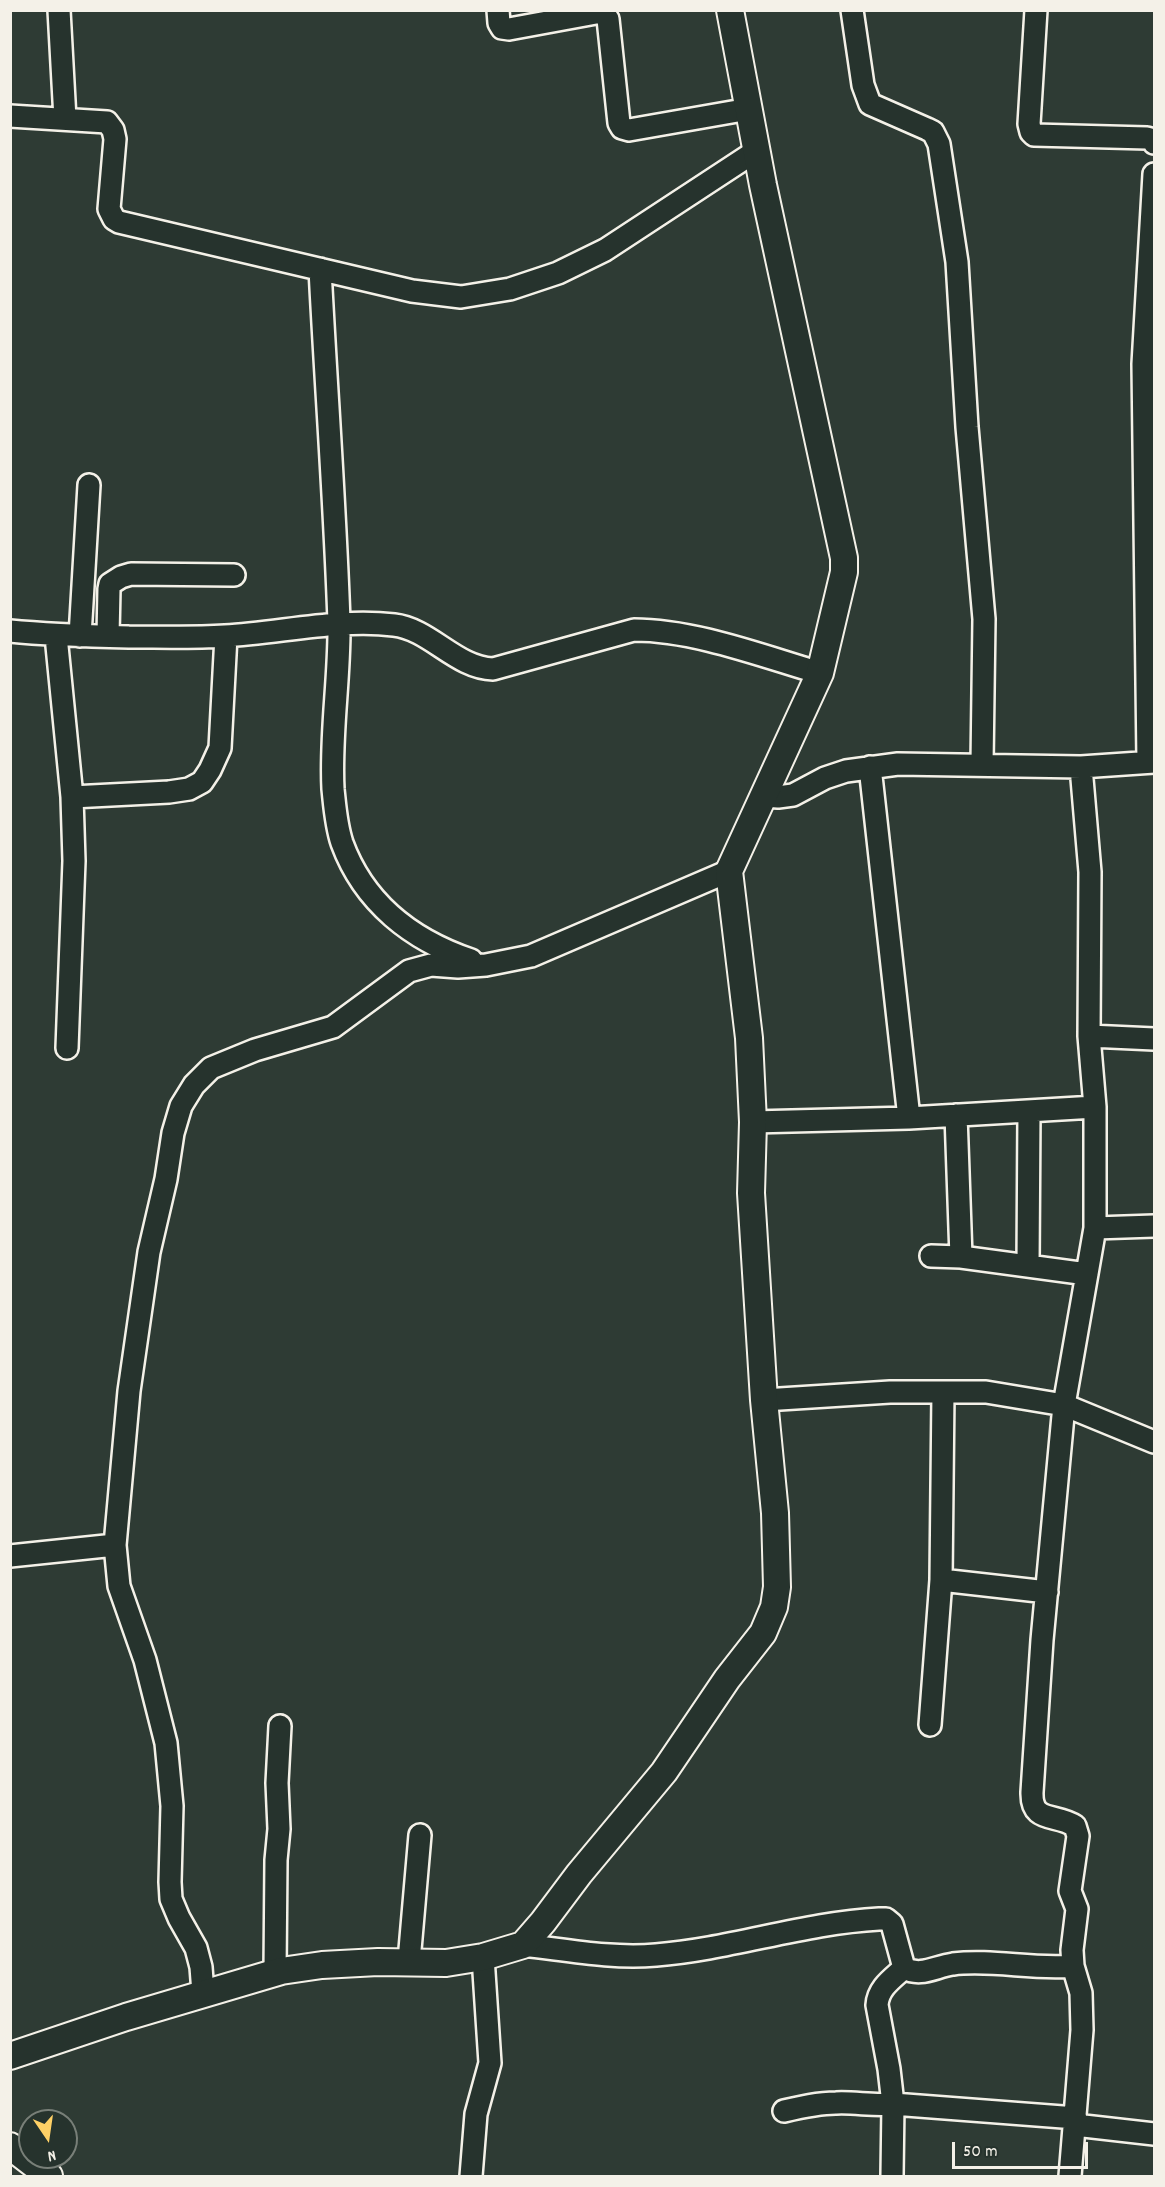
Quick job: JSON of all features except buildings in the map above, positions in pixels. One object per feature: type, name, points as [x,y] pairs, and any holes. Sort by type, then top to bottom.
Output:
[{"type":"street","points":[[59,10],[65,119]]},
{"type":"street","points":[[498,10],[499,23],[502,27],[509,29],[596,13],[603,14],[608,19],[619,123],[622,128],[629,130],[749,109]]},
{"type":"street","points":[[523,1946],[579,1874],[664,1772],[727,1679],[763,1633],[774,1607],[777,1570],[775,1513],[764,1400],[751,1193],[753,1122],[749,1038],[729,871],[820,673],[844,572],[844,558],[756,151],[730,10]]},
{"type":"street","points":[[852,10],[863,85],[870,104],[933,132],[939,144],[957,262],[984,619],[982,764]]},
{"type":"street","points":[[1036,10],[1029,124],[1031,132],[1034,135],[1147,138],[1154,140],[1155,143]]},
{"type":"street","points":[[10,116],[107,122],[113,130],[115,139],[109,209],[114,219],[119,222],[412,291],[461,297],[510,289],[558,273],[605,250],[756,151]]},
{"type":"street","points":[[764,796],[793,795],[825,778],[846,771],[898,764],[1081,767],[1151,762],[1143,364],[1155,174]]},
{"type":"street","points":[[320,269],[339,624],[332,761],[335,816],[342,842],[354,871],[377,904],[408,930],[446,951],[486,965]]},
{"type":"street","points":[[80,636],[89,486]]},
{"type":"street","points":[[108,636],[110,584],[121,577],[149,573],[234,575]]},
{"type":"street","points":[[10,631],[56,636],[226,636],[339,624],[395,625],[415,632],[484,669],[502,668],[634,630],[646,630],[713,642],[820,673]]},
{"type":"street","points":[[56,636],[72,796],[74,861],[67,1048]]},
{"type":"street","points":[[72,796],[169,792],[189,789],[202,782],[220,748],[226,636]]},
{"type":"street","points":[[870,767],[909,1118]]},
{"type":"street","points":[[1070,2176],[1081,2055],[1081,1993],[1073,1966],[1073,1940],[1078,1917],[1070,1891],[1078,1836],[1077,1829],[1068,1821],[1041,1815],[1032,1802],[1047,1592],[1064,1405],[1095,1228],[1095,1107],[1089,1036],[1090,872],[1081,767]]},
{"type":"street","points":[[203,1993],[201,1967],[196,1948],[171,1899],[172,1806],[166,1743],[145,1660],[120,1586],[115,1545],[129,1390],[149,1252],[166,1179],[173,1133],[181,1106],[194,1085],[211,1068],[236,1057],[333,1027],[409,971],[431,965],[458,967],[486,965],[531,956],[729,871]]},
{"type":"street","points":[[1089,1036],[1155,1039]]},
{"type":"street","points":[[753,1122],[909,1118],[1095,1107]]},
{"type":"street","points":[[1028,1266],[1029,1110]]},
{"type":"street","points":[[956,1115],[961,1257]]},
{"type":"street","points":[[1095,1228],[1155,1226]]},
{"type":"street","points":[[931,1256],[961,1257],[1087,1274]]},
{"type":"street","points":[[764,1400],[890,1392],[986,1392],[1064,1405],[1155,1442]]},
{"type":"street","points":[[930,1725],[941,1580],[943,1392]]},
{"type":"street","points":[[10,1556],[115,1545]]},
{"type":"street","points":[[941,1580],[1047,1592]]},
{"type":"street","points":[[275,1972],[280,1726]]},
{"type":"street","points":[[409,1961],[420,1835]]},
{"type":"street","points":[[10,2056],[275,1972],[322,1965],[409,1961],[446,1963],[483,1957],[523,1946],[622,1956],[650,1955],[886,1919],[892,1924],[904,1968]]},
{"type":"street","points":[[471,2176],[476,2114],[490,2063],[483,1957]]},
{"type":"street","points":[[904,1968],[918,1973],[950,1965],[971,1963],[1047,1968],[1073,1966]]},
{"type":"street","points":[[892,2176],[893,2104],[877,1997],[881,1990],[904,1968]]},
{"type":"street","points":[[784,2111],[807,2105],[835,2103],[872,2106],[893,2104],[1075,2122],[1155,2134]]},
{"type":"street","points":[[10,2146],[49,2176]]}]
